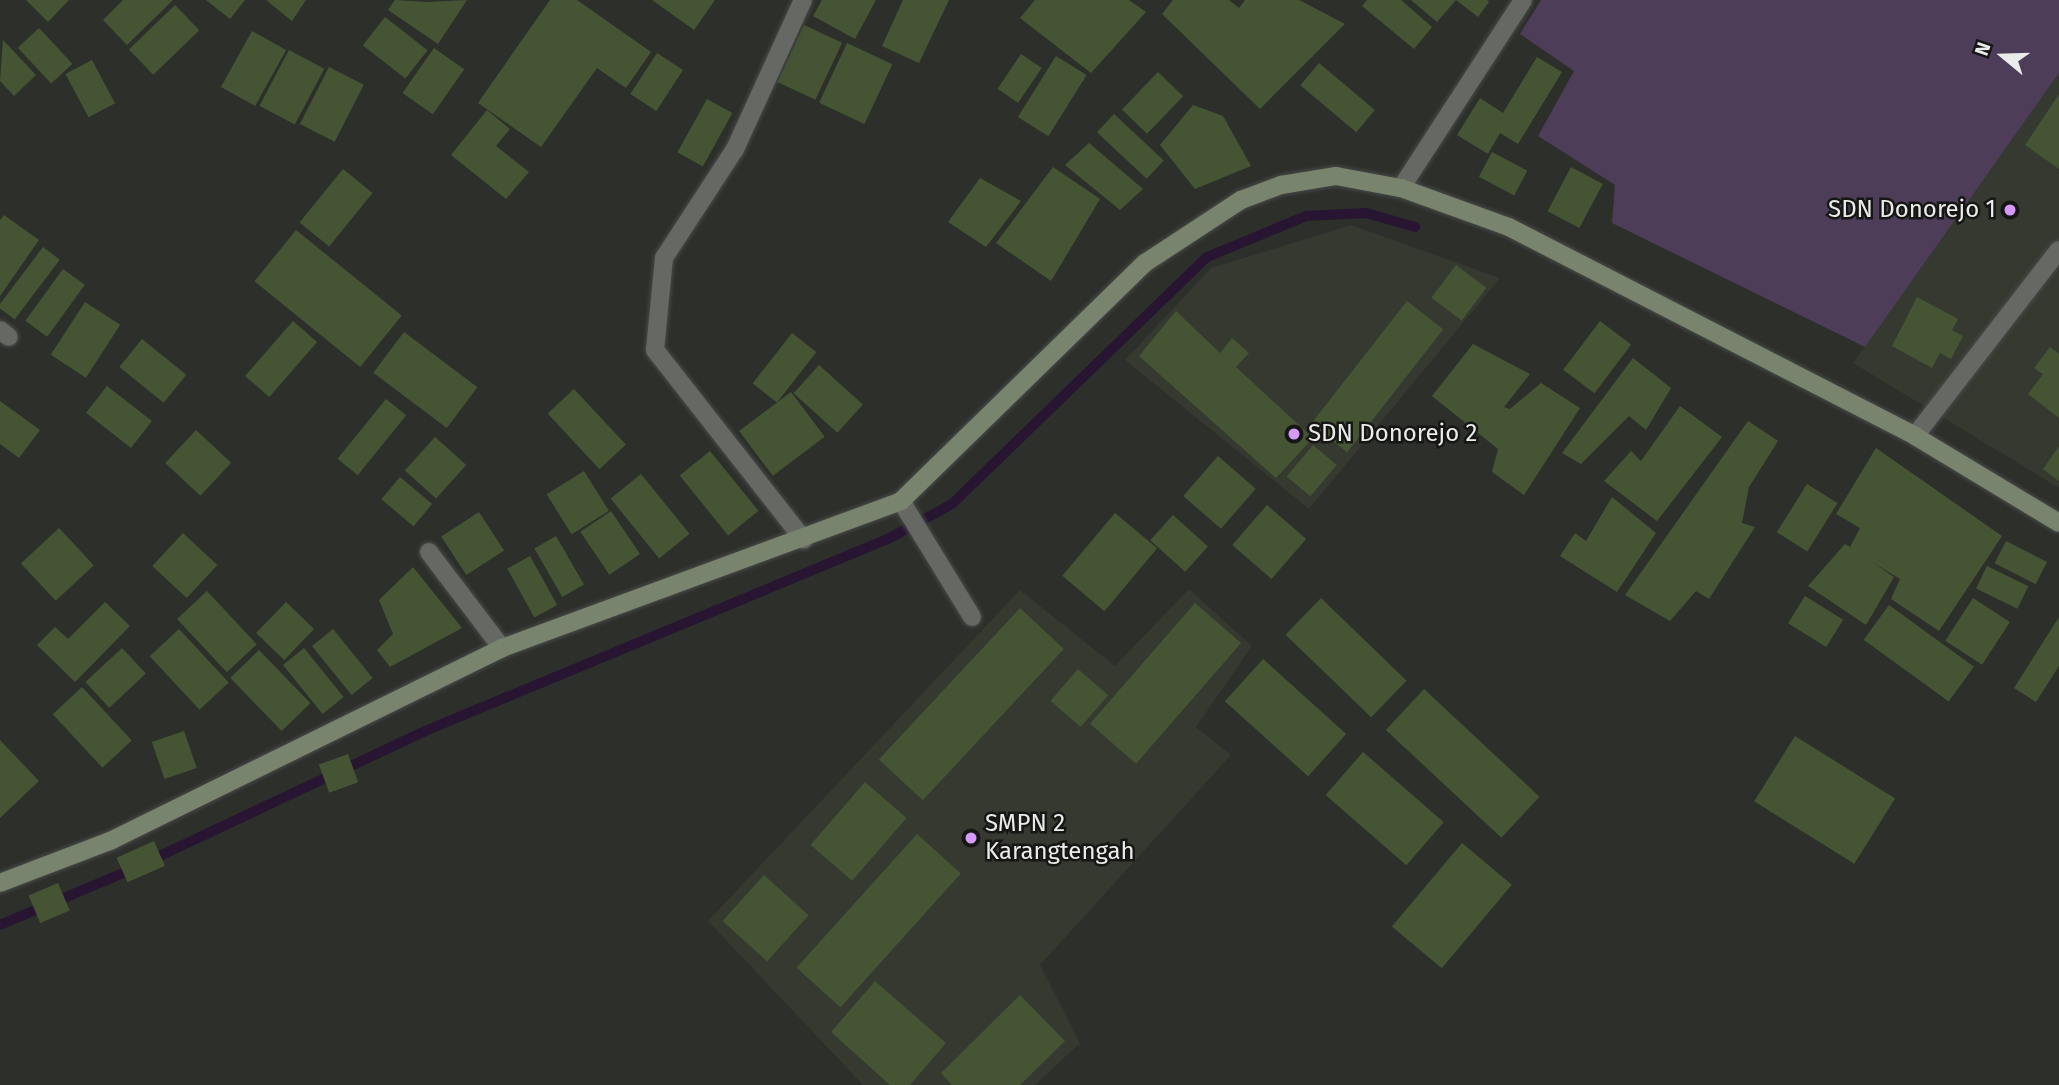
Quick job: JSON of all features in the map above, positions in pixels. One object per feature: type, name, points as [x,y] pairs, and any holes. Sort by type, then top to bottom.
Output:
[{"type":"main road","points":[[0,883],[110,841],[502,648],[804,540],[905,509],[1110,295],[1181,237],[1241,200],[1281,185],[1336,176],[1401,188],[1509,227],[1915,436],[2059,523]]},
{"type":"street","points":[[803,0],[735,149],[664,258],[655,350],[804,540]]},
{"type":"street","points":[[1401,188],[1517,2]]},
{"type":"street","points":[[1915,436],[2059,250]]},
{"type":"street","points":[[905,509],[926,547],[972,617]]},
{"type":"street","points":[[429,552],[502,648]]},
{"type":"shaded area","points":[[1541,0],[2059,0],[2059,73],[1865,347],[1612,223],[1615,185],[1538,136],[1574,71],[1520,34]]},
{"type":"shaded area","name":"SDN Donorejo 1","points":[[2059,73],[2059,488],[1853,363]]},
{"type":"shaded area","name":"SDN Donorejo 2","points":[[1351,225],[1500,278],[1309,509],[1125,360],[1211,268]]},
{"type":"shaded area","name":"SMPN 2 Karangtengah","points":[[1189,589],[1252,646],[1196,727],[1231,755],[1040,965],[1080,1043],[1035,1085],[863,1085],[708,921],[1020,590],[1115,666]]},
{"type":"building","points":[[26,0],[69,0],[48,22]]},
{"type":"building","points":[[123,0],[173,0],[127,45],[103,20]]},
{"type":"building","points":[[206,0],[245,0],[230,19]]},
{"type":"building","points":[[266,0],[306,0],[292,21]]},
{"type":"building","points":[[395,0],[467,0],[438,44],[388,10]]},
{"type":"building","points":[[550,0],[577,0],[651,52],[626,88],[597,68],[541,147],[478,103]]},
{"type":"building","points":[[652,0],[715,0],[694,30]]},
{"type":"building","points":[[822,0],[876,0],[855,39],[813,16]]},
{"type":"building","points":[[903,0],[949,0],[919,63],[882,46]]},
{"type":"building","points":[[1035,0],[1129,0],[1146,12],[1091,73],[1020,18]]},
{"type":"building","points":[[1173,0],[1229,0],[1239,8],[1245,0],[1299,0],[1345,24],[1260,109],[1162,14]]},
{"type":"building","points":[[1367,0],[1401,0],[1432,27],[1414,49],[1362,6]]},
{"type":"building","points":[[1411,0],[1456,0],[1437,22]]},
{"type":"building","points":[[1456,0],[1487,0],[1489,2],[1478,17]]},
{"type":"building","points":[[175,5],[199,30],[153,75],[129,49]]},
{"type":"building","points":[[385,17],[428,50],[405,79],[363,45]]},
{"type":"building","points":[[804,25],[842,43],[815,100],[777,82]]},
{"type":"building","points":[[39,28],[72,64],[51,84],[18,48]]},
{"type":"building","points":[[252,31],[286,50],[255,106],[221,87]]},
{"type":"building","points":[[3,40],[36,75],[14,96],[0,81]]},
{"type":"building","points":[[847,43],[892,64],[864,124],[819,103]]},
{"type":"building","points":[[434,48],[464,69],[433,114],[402,93]]},
{"type":"building","points":[[289,50],[324,69],[295,124],[259,106]]},
{"type":"building","points":[[657,53],[683,70],[656,111],[630,94]]},
{"type":"building","points":[[1021,54],[1042,68],[1018,103],[998,89]]},
{"type":"building","points":[[1056,56],[1087,75],[1048,136],[1018,117]]},
{"type":"building","points":[[1537,57],[1562,72],[1518,144],[1500,133],[1488,154],[1457,135],[1480,98],[1503,113]]},
{"type":"building","points":[[92,60],[115,103],[89,117],[66,74]]},
{"type":"building","points":[[1319,63],[1375,110],[1356,132],[1300,85]]},
{"type":"building","points":[[329,67],[364,85],[335,142],[300,124]]},
{"type":"building","points":[[1158,72],[1183,96],[1147,134],[1122,109]]},
{"type":"building","points":[[2059,94],[2059,169],[2025,145]]},
{"type":"building","points":[[707,99],[732,113],[703,166],[677,152]]},
{"type":"building","points":[[1193,105],[1223,116],[1251,166],[1195,189],[1160,145]]},
{"type":"building","points":[[487,110],[510,129],[496,146],[529,172],[506,199],[451,155]]},
{"type":"building","points":[[1114,114],[1164,160],[1147,179],[1097,132]]},
{"type":"building","points":[[1089,143],[1143,189],[1120,210],[1065,165]]},
{"type":"building","points":[[1492,152],[1527,171],[1514,196],[1479,177]]},
{"type":"building","points":[[1053,167],[1100,199],[1051,281],[996,243]]},
{"type":"building","points":[[1571,167],[1603,184],[1579,228],[1548,211]]},
{"type":"building","points":[[343,169],[373,193],[329,247],[300,223]]},
{"type":"building","points":[[980,178],[1021,201],[986,247],[948,222]]},
{"type":"building","points":[[4,215],[39,240],[0,296],[0,220]]},
{"type":"building","points":[[296,230],[402,316],[360,367],[254,281]]},
{"type":"building","points":[[43,247],[60,260],[15,320],[0,309],[0,304]]},
{"type":"building","points":[[1456,265],[1486,288],[1462,321],[1431,298]]},
{"type":"building","points":[[63,269],[85,285],[47,337],[25,321]]},
{"type":"building","points":[[1917,297],[1958,319],[1952,330],[1963,336],[1951,359],[1940,353],[1932,368],[1892,346]]},
{"type":"building","points":[[1407,301],[1443,329],[1347,452],[1311,424]]},
{"type":"building","points":[[85,302],[120,325],[86,378],[51,355]]},
{"type":"building","points":[[1176,311],[1220,353],[1232,338],[1249,353],[1236,367],[1313,438],[1276,478],[1139,356]]},
{"type":"building","points":[[293,321],[317,342],[269,397],[245,376]]},
{"type":"building","points":[[1600,321],[1631,344],[1594,393],[1563,370]]},
{"type":"building","points":[[404,332],[477,387],[447,428],[373,373]]},
{"type":"building","points":[[792,333],[816,352],[777,403],[753,383]]},
{"type":"building","points":[[142,339],[186,375],[164,403],[119,367]]},
{"type":"building","points":[[1473,344],[1530,374],[1504,407],[1510,409],[1541,383],[1580,408],[1524,495],[1492,472],[1498,449],[1432,396]]},
{"type":"building","points":[[2050,347],[2059,354],[2059,418],[2028,394],[2043,374],[2034,368]]},
{"type":"building","points":[[1633,358],[1671,388],[1646,430],[1629,416],[1581,464],[1562,453]]},
{"type":"building","points":[[819,365],[863,404],[837,433],[794,393]]},
{"type":"building","points":[[107,386],[152,421],[131,448],[86,413]]},
{"type":"building","points":[[574,389],[626,445],[600,469],[548,414]]},
{"type":"building","points":[[791,392],[825,437],[773,476],[739,431]]},
{"type":"building","points":[[386,399],[406,415],[358,475],[338,459]]},
{"type":"building","points":[[0,401],[40,430],[19,458],[0,444]]},
{"type":"building","points":[[1680,406],[1722,437],[1657,521],[1604,481],[1631,451],[1641,461]]},
{"type":"building","points":[[1748,421],[1778,441],[1749,487],[1742,523],[1755,527],[1709,599],[1696,591],[1670,621],[1625,595]]},
{"type":"building","points":[[196,430],[231,463],[200,496],[165,463]]},
{"type":"building","points":[[435,437],[466,465],[436,499],[405,470]]},
{"type":"building","points":[[1313,445],[1337,465],[1310,496],[1287,476]]},
{"type":"building","points":[[2059,446],[2059,481],[2043,469]]},
{"type":"building","points":[[1876,448],[2002,536],[1939,631],[1891,599],[1900,579],[1872,562],[1894,577],[1866,625],[1808,586],[1845,544],[1850,547],[1860,528],[1836,514]]},
{"type":"building","points":[[710,451],[758,511],[728,535],[680,476]]},
{"type":"building","points":[[1218,456],[1256,489],[1221,529],[1183,496]]},
{"type":"building","points":[[584,471],[609,511],[572,534],[547,494]]},
{"type":"building","points":[[641,474],[689,534],[659,558],[611,499]]},
{"type":"building","points":[[400,477],[432,504],[414,526],[381,499]]},
{"type":"building","points":[[1807,484],[1838,503],[1807,551],[1777,532]]},
{"type":"building","points":[[1612,497],[1656,533],[1617,592],[1560,556],[1575,533],[1586,541]]},
{"type":"building","points":[[1267,505],[1306,539],[1271,579],[1232,545]]},
{"type":"building","points":[[611,511],[640,554],[609,575],[580,532]]},
{"type":"building","points":[[479,512],[504,551],[466,575],[441,537]]},
{"type":"building","points":[[1115,513],[1157,548],[1104,611],[1062,576]]},
{"type":"building","points":[[1173,515],[1208,546],[1185,572],[1150,540]]},
{"type":"building","points":[[59,528],[94,565],[56,601],[21,563]]},
{"type":"building","points":[[183,533],[217,565],[187,598],[152,566]]},
{"type":"building","points":[[556,536],[584,584],[562,597],[534,548]]},
{"type":"building","points":[[2006,541],[2047,562],[2036,584],[1995,563]]},
{"type":"building","points":[[530,556],[557,605],[534,618],[507,569]]},
{"type":"building","points":[[1987,566],[2028,586],[2017,609],[1976,588]]},
{"type":"building","points":[[413,567],[462,628],[390,667],[377,650],[393,634],[379,600]]},
{"type":"building","points":[[207,591],[257,644],[227,672],[177,619]]},
{"type":"building","points":[[1805,596],[1843,620],[1826,647],[1788,623]]},
{"type":"building","points":[[1321,598],[1407,681],[1371,717],[1286,635]]},
{"type":"building","points":[[1973,598],[2010,622],[1982,665],[1945,641]]},
{"type":"building","points":[[105,602],[130,626],[75,682],[37,645],[55,627],[68,639]]},
{"type":"building","points":[[286,602],[314,629],[284,660],[256,633]]},
{"type":"building","points":[[1195,603],[1241,643],[1136,764],[1090,724]]},
{"type":"building","points":[[1889,605],[1974,667],[1949,702],[1864,640]]},
{"type":"building","points":[[1020,608],[1064,649],[923,800],[879,759]]},
{"type":"building","points":[[2059,617],[2059,666],[2036,702],[2014,688]]},
{"type":"building","points":[[179,629],[229,682],[200,710],[150,656]]},
{"type":"building","points":[[333,629],[373,678],[352,695],[312,646]]},
{"type":"building","points":[[122,648],[146,674],[109,708],[85,682]]},
{"type":"building","points":[[304,648],[344,697],[323,714],[283,665]]},
{"type":"building","points":[[259,650],[310,703],[282,731],[230,678]]},
{"type":"building","points":[[1263,659],[1346,734],[1308,776],[1225,701]]},
{"type":"building","points":[[1078,669],[1108,695],[1081,727],[1050,701]]},
{"type":"building","points":[[82,687],[132,740],[103,768],[53,714]]},
{"type":"building","points":[[1424,689],[1540,797],[1501,838],[1386,730]]},
{"type":"building","points":[[184,731],[197,768],[165,779],[152,742]]},
{"type":"building","points":[[1795,736],[1895,799],[1854,864],[1754,801]]},
{"type":"building","points":[[0,740],[39,781],[0,818]]},
{"type":"building","points":[[1363,752],[1444,822],[1406,865],[1326,795]]},
{"type":"building","points":[[348,754],[358,782],[329,793],[319,765]]},
{"type":"building","points":[[865,782],[907,818],[852,881],[811,845]]},
{"type":"building","points":[[917,834],[961,873],[840,1007],[797,968]]},
{"type":"building","points":[[154,841],[165,866],[128,882],[117,858]]},
{"type":"building","points":[[1462,843],[1512,885],[1442,968],[1392,926]]},
{"type":"building","points":[[764,875],[809,915],[767,961],[723,921]]},
{"type":"building","points":[[58,883],[70,911],[40,923],[29,896]]},
{"type":"building","points":[[875,981],[946,1043],[910,1085],[890,1085],[831,1032]]},
{"type":"building","points":[[1020,995],[1065,1041],[1020,1085],[952,1085],[941,1073]]},
{"type":"waterway","points":[[149,861],[425,731],[890,538],[952,504],[1207,257],[1306,216],[1366,213],[1415,227]]},
{"type":"waterway","points":[[0,925],[135,868]]},
{"type":"place","name":"SDN Donorejo 1","points":[[2010,210]]},
{"type":"place","name":"SDN Donorejo 2","points":[[1294,434]]},
{"type":"place","name":"SMPN 2 Karangtengah","points":[[971,838]]}]
